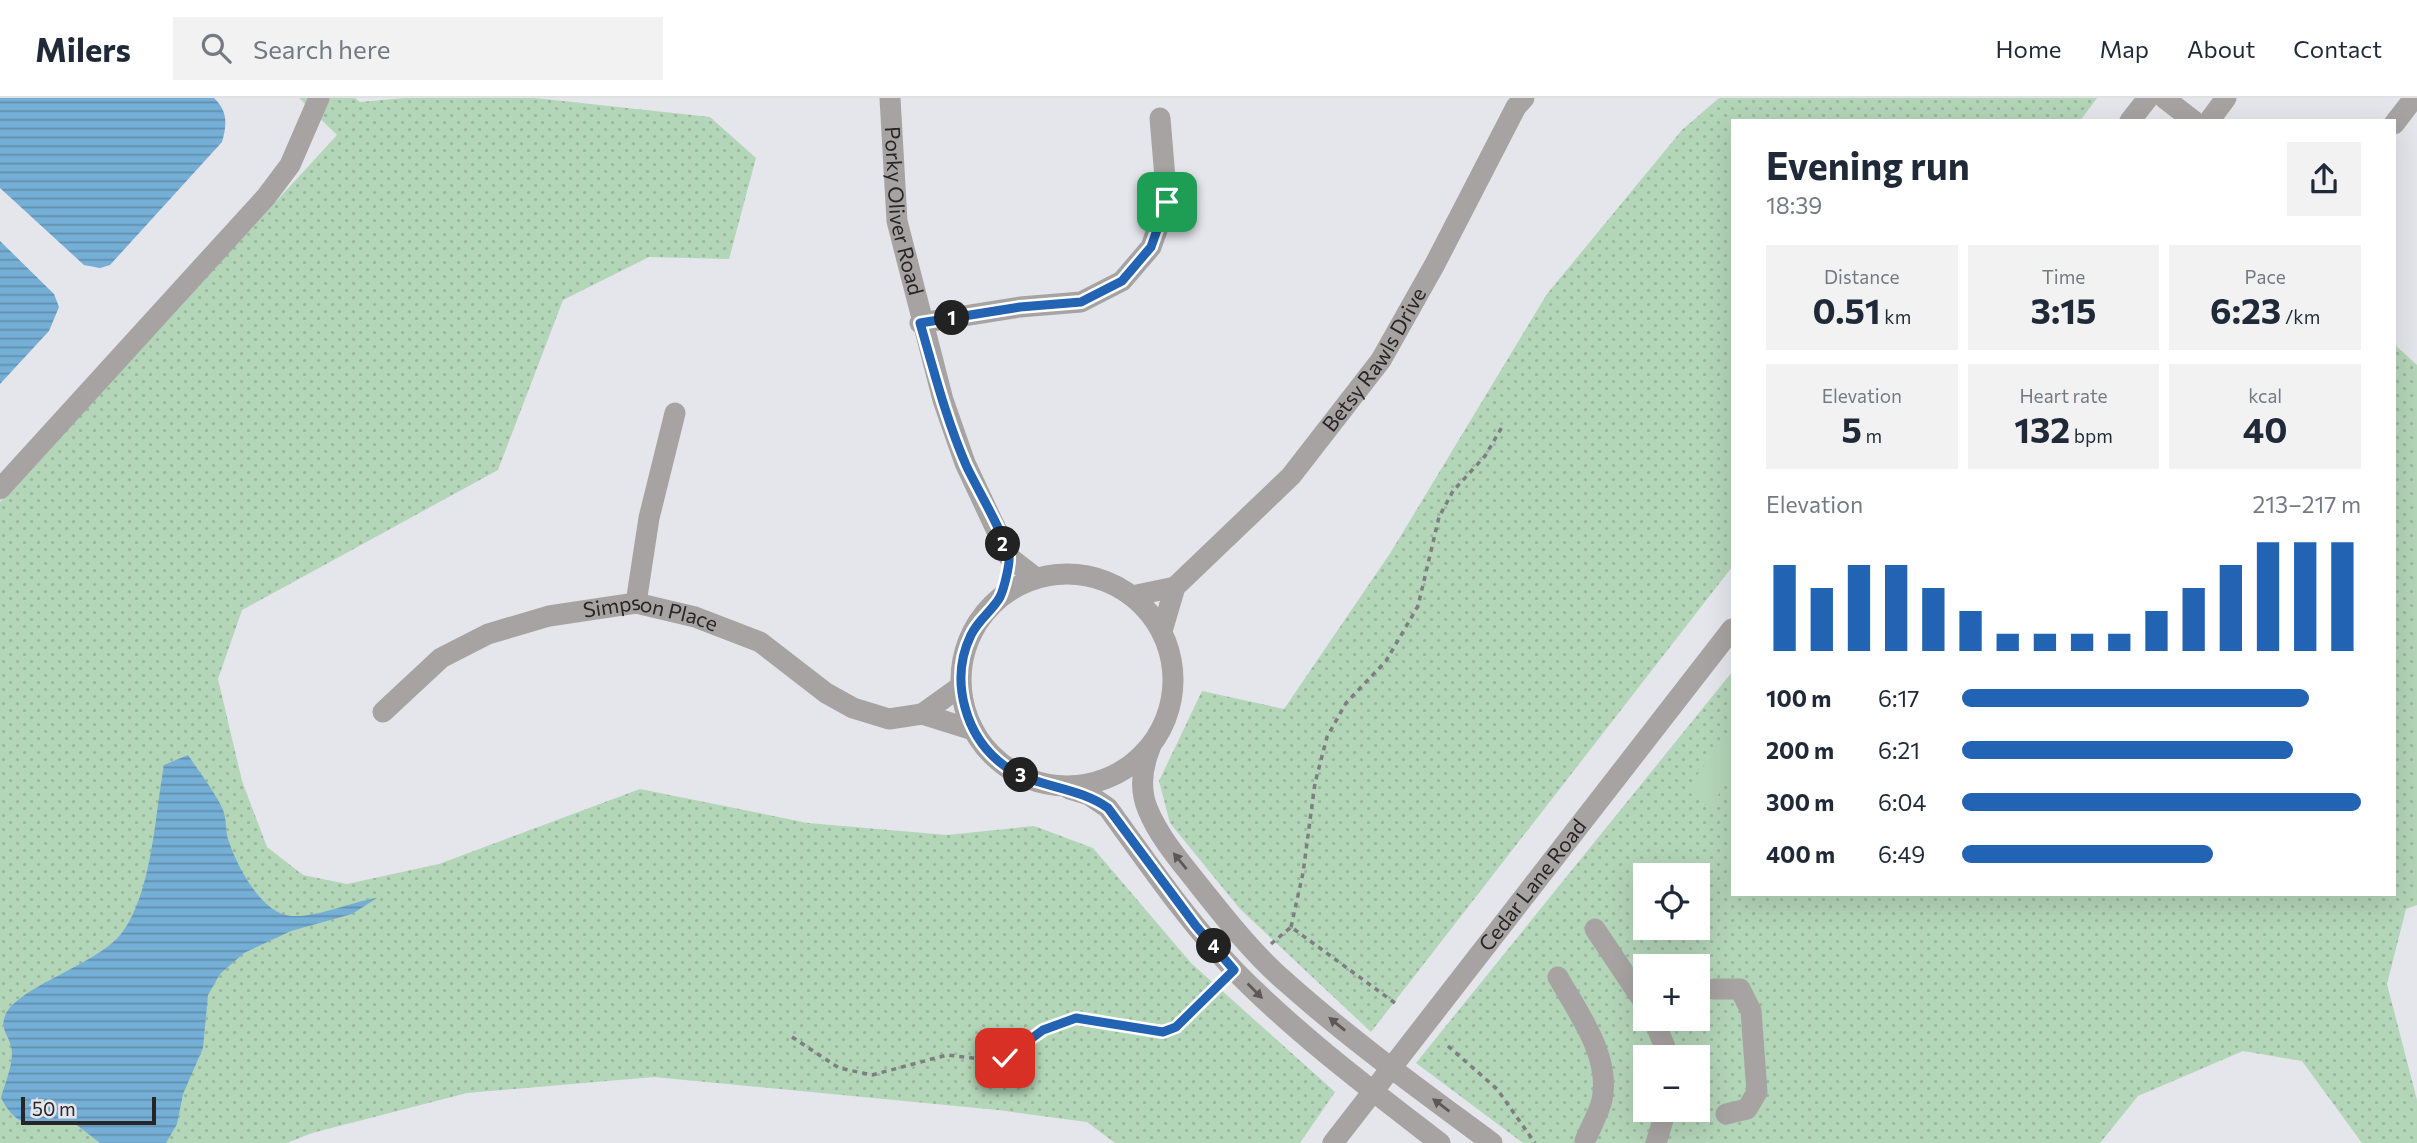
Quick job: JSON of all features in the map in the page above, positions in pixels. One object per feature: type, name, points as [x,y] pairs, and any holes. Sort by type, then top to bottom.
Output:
[{"type":"street","points":[[0,489],[266,197],[290,165],[319,98]]},
{"type":"street","name":"Porky Oliver Road","points":[[890,98],[897,221],[920,323],[965,463],[1009,557],[1036,578]]},
{"type":"street","points":[[2132,119],[2148,98]]},
{"type":"street","points":[[2164,98],[2191,119]]},
{"type":"street","points":[[2210,119],[2226,98]]},
{"type":"street","points":[[2396,121],[2414,98]]},
{"type":"street","name":"Betsy Rawls Drive","points":[[1161,631],[1175,587],[1291,476],[1381,360],[1435,264],[1515,101]]},
{"type":"street","points":[[920,323],[1020,307],[1081,302],[1122,281],[1151,247],[1167,202],[1160,118]]},
{"type":"street","points":[[636,603],[649,518],[675,413]]},
{"type":"street","points":[[999,598],[1009,557]]},
{"type":"street","points":[[1440,1143],[1372,1091],[1268,1004],[1234,970],[1196,926],[1108,808],[1089,795],[1042,783],[1005,766],[973,730],[961,685],[961,666],[970,636],[979,620],[999,598],[1036,578],[1054,575],[1099,579],[1132,596],[1161,631],[1170,651],[1174,683],[1166,720],[1143,767],[1143,789],[1148,810],[1170,849],[1285,982],[1390,1067],[1492,1143]]},
{"type":"street","points":[[1132,596],[1175,587]]},
{"type":"street","name":"Simpson Place","points":[[383,712],[441,658],[488,634],[549,616],[636,603],[695,617],[760,642],[826,693],[853,708],[889,719],[922,715],[973,730]]},
{"type":"street","name":"Cedar Lane Road","points":[[1333,1143],[1731,630]]},
{"type":"street","points":[[922,715],[961,685]]},
{"type":"street","points":[[1060,786],[1089,784],[1112,776],[1128,767],[1151,746]]},
{"type":"street","points":[[1595,929],[1633,986]]},
{"type":"street","points":[[1558,977],[1594,1041],[1600,1069],[1602,1098],[1585,1141]]},
{"type":"street","points":[[1714,989],[1740,989],[1751,1011],[1757,1092],[1746,1110],[1726,1114]]},
{"type":"street","points":[[1656,1143],[1662,1122]]},
{"type":"path","points":[[1259,954],[1291,927],[1303,873],[1315,783],[1327,737],[1346,703],[1386,661],[1418,606],[1439,517],[1453,491],[1485,456],[1502,427]]},
{"type":"path","points":[[1291,927],[1395,1003]]},
{"type":"path","points":[[792,1037],[839,1068],[857,1074],[890,1073],[947,1055],[990,1060],[1005,1058],[1043,1030],[1076,1018],[1163,1032],[1176,1027],[1234,970]]},
{"type":"path","points":[[1448,1046],[1497,1089],[1535,1143]]},
{"type":"green space","points":[[299,98],[355,98],[360,102],[404,98],[535,98],[710,117],[756,158],[729,259],[649,257],[563,300],[498,470],[242,610],[218,679],[242,781],[267,847],[303,875],[347,884],[439,864],[640,789],[808,823],[947,835],[1034,826],[1093,848],[1191,963],[1335,1092],[1300,1143],[1115,1143],[1087,1122],[998,1110],[654,1077],[467,1093],[312,1133],[287,1143],[0,1143],[0,502],[337,135]]},
{"type":"green space","points":[[1719,98],[2097,98],[2081,119],[1731,119],[1731,568],[1371,1032],[1240,909],[1170,823],[1159,781],[1202,691],[1284,709],[1391,552],[1547,294],[1682,130]]},
{"type":"green space","points":[[2396,346],[2417,365],[2417,905],[2406,909],[2387,984],[2417,1100],[2417,1143],[2362,1143],[2302,1061],[2243,1051],[2138,1096],[2100,1143],[1523,1143],[1416,1063],[1731,673],[1731,896],[2396,896]]},
{"type":"green space","points":[[1724,739],[1731,744],[1731,778],[1709,807],[1686,790]]},
{"type":"water","points":[[0,98],[214,98],[224,113],[225,130],[222,142],[110,265],[100,268],[84,265],[0,188]]},
{"type":"water","points":[[0,241],[54,294],[59,307],[49,331],[0,384]]},
{"type":"water","points":[[188,755],[221,805],[229,842],[238,864],[252,888],[271,907],[281,914],[303,916],[377,898],[352,914],[291,931],[244,953],[220,974],[208,995],[203,1048],[183,1094],[177,1124],[166,1143],[100,1143],[73,1122],[23,1122],[8,1110],[1,1098],[12,1059],[11,1046],[4,1028],[5,1016],[12,1005],[24,995],[109,946],[121,934],[140,898],[146,876],[164,765]]},
{"type":"route","points":[[1005,1058],[1043,1030],[1076,1018],[1163,1032],[1176,1027],[1234,970],[1196,926],[1108,808],[1089,795],[1016,773],[995,758],[973,730],[963,702],[961,685],[964,651],[979,620],[999,598],[1009,557],[965,463],[920,323],[1020,307],[1081,302],[1122,281],[1151,247],[1167,202]]}]
